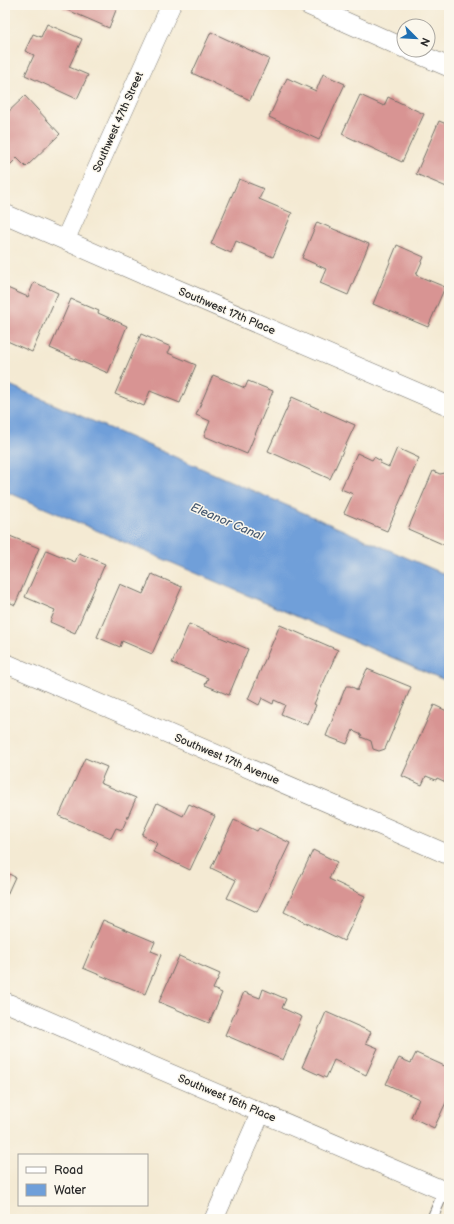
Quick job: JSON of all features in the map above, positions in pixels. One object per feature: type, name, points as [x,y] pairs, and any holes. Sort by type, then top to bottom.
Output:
[{"type":"street","name":"Southwest 47th Street","points":[[65,240],[171,5]]},
{"type":"street","points":[[308,5],[396,44]]},
{"type":"street","points":[[428,58],[449,67]]},
{"type":"street","name":"Southwest 17th Place","points":[[5,214],[449,406]]},
{"type":"street","name":"Southwest 17th Avenue","points":[[5,663],[449,855]]},
{"type":"street","name":"Southwest 16th Place","points":[[5,1002],[131,1058],[447,1192]]},
{"type":"street","points":[[214,1219],[261,1112]]},
{"type":"lane","points":[[432,1219],[447,1192]]},
{"type":"water","name":"Eleanor Canal","points":[[5,383],[449,576],[449,682],[5,491]]},
{"type":"building","points":[[65,5],[118,5],[109,28],[63,8]]},
{"type":"building","points":[[47,24],[82,39],[69,67],[88,75],[77,99],[25,75],[34,55],[25,51],[33,34],[41,37]]},
{"type":"building","points":[[211,32],[269,59],[250,100],[192,73]]},
{"type":"building","points":[[323,74],[345,84],[319,140],[269,117],[287,78],[316,91]]},
{"type":"building","points":[[360,95],[384,106],[388,97],[424,114],[402,162],[342,134]]},
{"type":"building","points":[[25,96],[60,134],[26,167],[17,158],[7,168],[5,165],[5,115]]},
{"type":"building","points":[[439,121],[449,125],[449,188],[416,174]]},
{"type":"building","points":[[239,179],[264,189],[259,199],[292,213],[273,257],[236,241],[231,253],[211,244]]},
{"type":"building","points":[[317,222],[369,244],[348,295],[320,283],[326,269],[302,258]]},
{"type":"building","points":[[397,245],[424,257],[416,275],[445,287],[428,327],[373,304]]},
{"type":"building","points":[[34,282],[58,293],[32,352],[5,340],[5,287],[28,297]]},
{"type":"building","points":[[71,299],[99,311],[98,313],[127,326],[108,373],[50,348]]},
{"type":"building","points":[[141,334],[171,347],[168,353],[196,365],[180,403],[150,391],[144,406],[115,394]]},
{"type":"building","points":[[213,375],[245,388],[248,381],[273,391],[247,454],[204,436],[210,421],[196,415]]},
{"type":"building","points":[[292,397],[355,425],[330,479],[268,451]]},
{"type":"building","points":[[397,448],[419,458],[387,531],[344,513],[353,494],[341,489],[357,453],[372,460],[374,457],[381,461],[380,463],[389,467]]},
{"type":"building","points":[[433,471],[440,474],[445,473],[449,475],[449,547],[408,529]]},
{"type":"building","points":[[5,534],[39,548],[15,605],[5,600]]},
{"type":"building","points":[[46,550],[75,562],[79,553],[105,564],[75,633],[50,622],[55,610],[25,597]]},
{"type":"building","points":[[152,574],[182,587],[152,654],[122,641],[120,647],[97,637],[120,584],[143,594]]},
{"type":"building","points":[[189,624],[248,649],[229,695],[205,685],[208,678],[172,663]]},
{"type":"building","points":[[280,625],[338,650],[314,704],[316,705],[308,725],[281,714],[285,705],[274,700],[273,704],[262,698],[259,705],[248,699]]},
{"type":"building","points":[[367,669],[411,687],[385,749],[379,751],[373,749],[371,741],[361,737],[362,735],[353,730],[347,744],[326,736],[346,686],[350,686],[357,691]]},
{"type":"building","points":[[434,705],[449,712],[449,786],[447,785],[448,783],[437,778],[436,780],[426,776],[422,785],[402,776]]},
{"type":"building","points":[[85,758],[107,767],[100,783],[136,798],[122,830],[116,828],[111,838],[59,816]]},
{"type":"building","points":[[157,803],[183,816],[189,804],[215,816],[190,870],[153,852],[157,843],[142,835]]},
{"type":"building","points":[[234,820],[257,831],[259,828],[290,843],[257,912],[227,898],[236,880],[211,868]]},
{"type":"building","points":[[313,850],[337,862],[329,879],[365,896],[344,941],[284,912]]},
{"type":"building","points":[[5,872],[15,877],[5,899]]},
{"type":"building","points":[[103,920],[155,942],[151,951],[161,955],[145,994],[83,968]]},
{"type":"building","points":[[179,956],[220,974],[213,989],[222,993],[209,1023],[159,1002]]},
{"type":"building","points":[[263,989],[286,999],[282,1008],[302,1017],[283,1060],[225,1035],[244,992],[260,998]]},
{"type":"building","points":[[326,1012],[371,1032],[366,1043],[378,1048],[366,1075],[334,1060],[326,1078],[302,1067]]},
{"type":"building","points":[[416,1053],[449,1068],[449,1096],[434,1128],[411,1117],[419,1099],[386,1084],[399,1058],[411,1063]]}]
